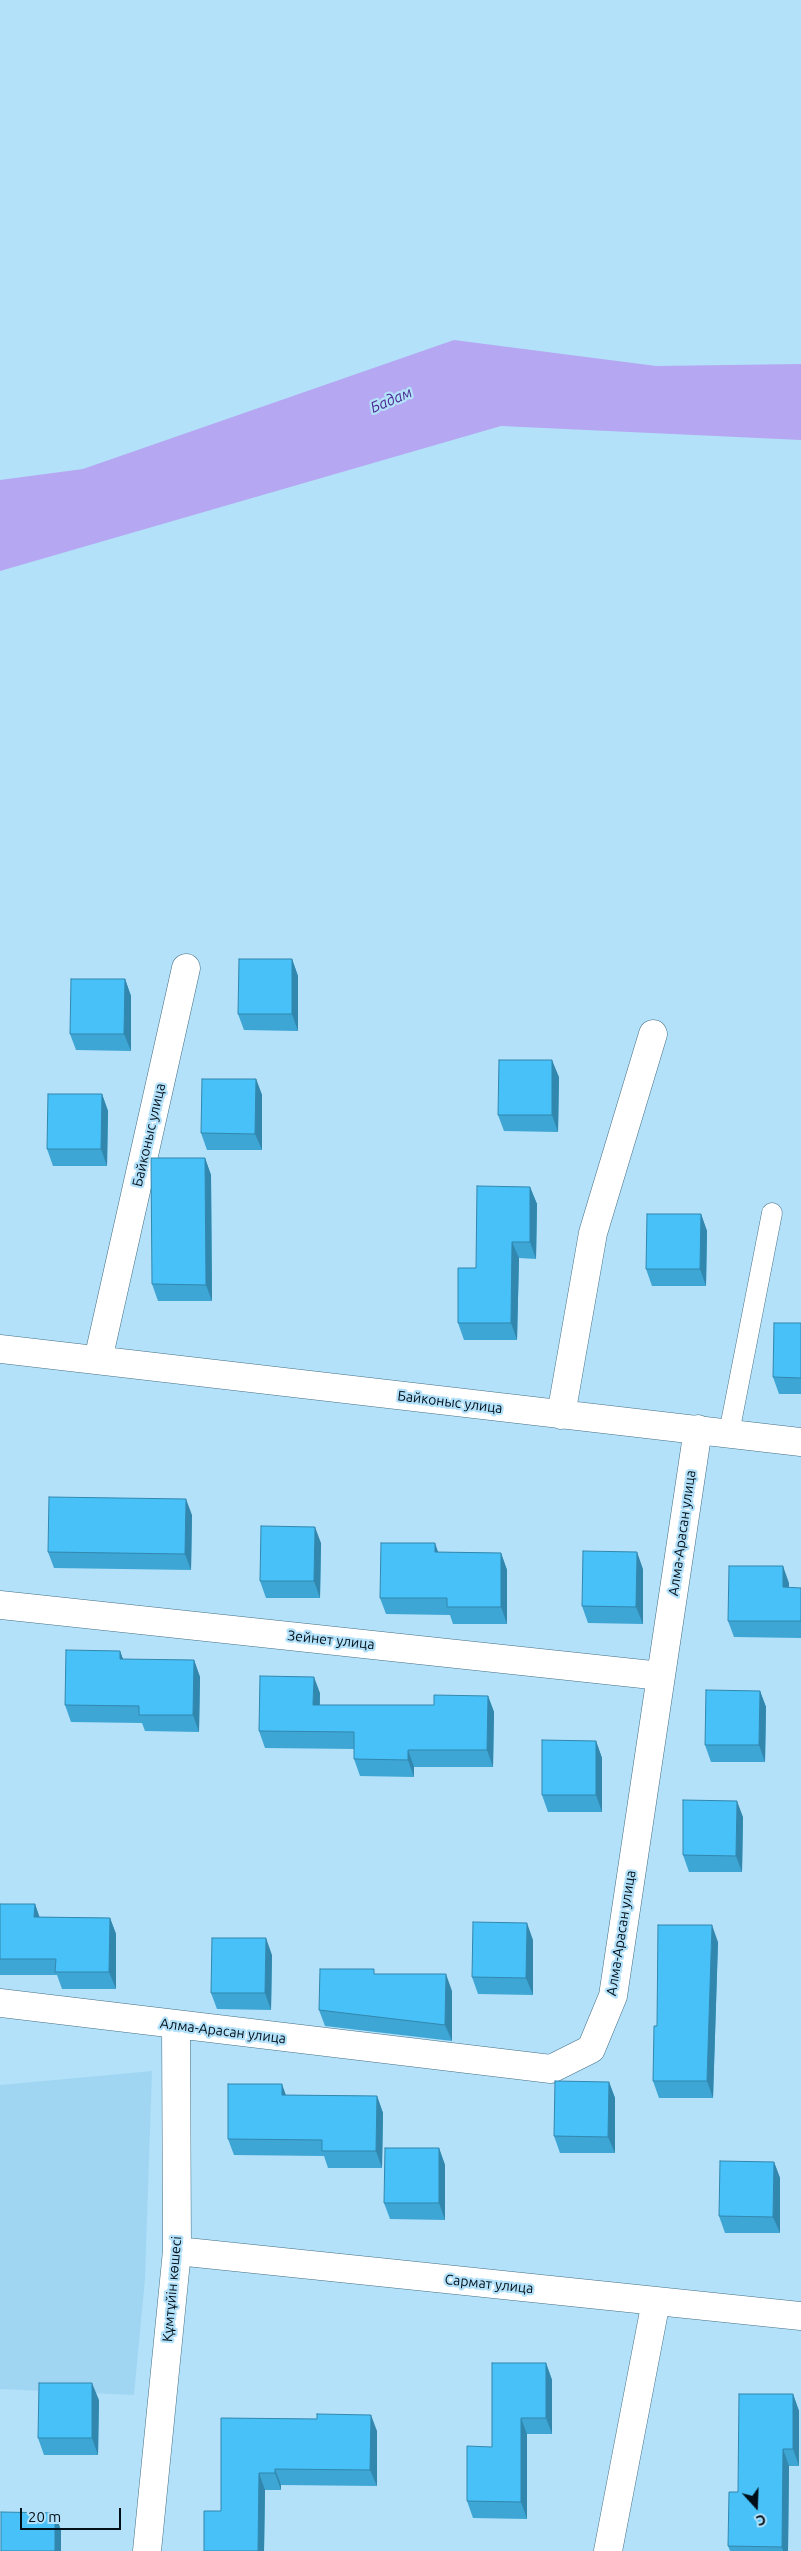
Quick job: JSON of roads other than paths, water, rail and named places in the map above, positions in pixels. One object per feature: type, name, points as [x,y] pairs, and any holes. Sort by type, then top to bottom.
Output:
[{"type":"street","name":"Байконыс улица","points":[[98,1360],[186,968]]},
{"type":"street","points":[[561,1415],[593,1233],[653,1034]]},
{"type":"street","name":"Байконыс улица","points":[[0,1350],[801,1442]]},
{"type":"street","name":"Алма-Арасан улица","points":[[0,2003],[551,2068],[591,2049],[613,1996],[698,1429]]},
{"type":"street","name":"Зейнет улица","points":[[0,1604],[661,1676]]},
{"type":"street","name":"Құмтұйiн көшесі","points":[[147,2551],[177,2251],[176,2025]]},
{"type":"street","name":"Сармат улица","points":[[177,2251],[801,2316]]},
{"type":"street","points":[[608,2551],[656,2301]]},
{"type":"lane","points":[[729,1433],[772,1213]]},
{"type":"water","name":"Бадам","points":[[454,340],[656,366],[801,364],[801,440],[501,426],[0,571],[0,480],[83,469]]}]
